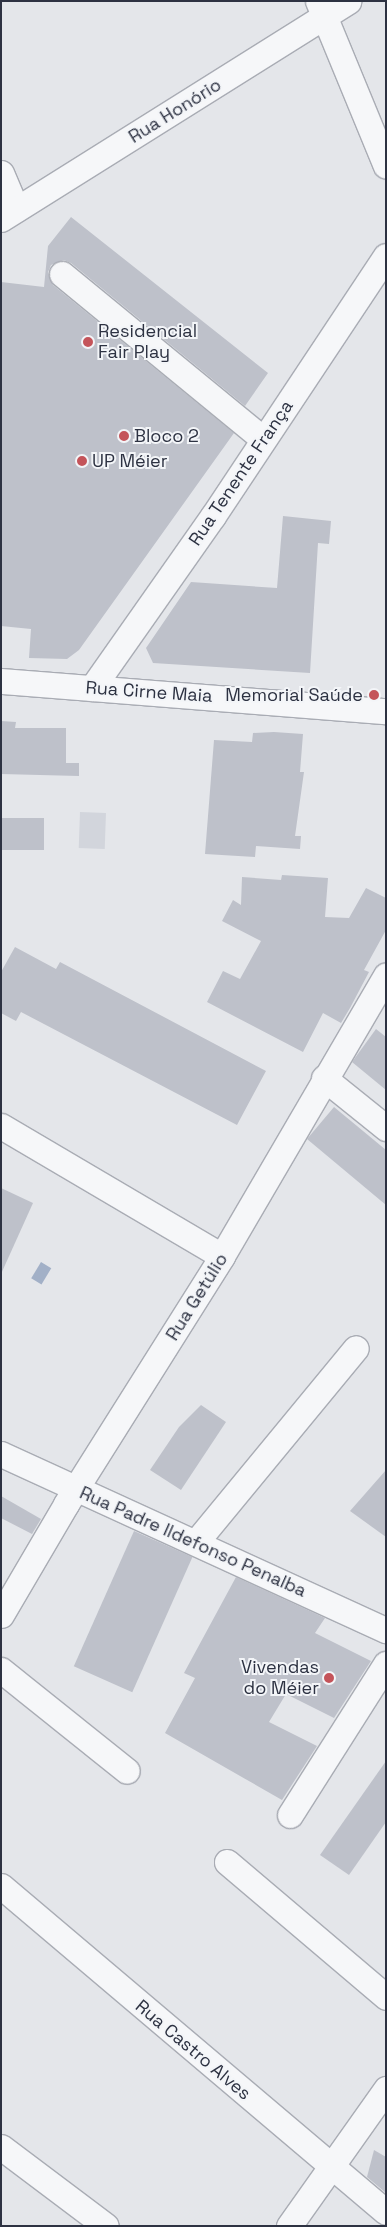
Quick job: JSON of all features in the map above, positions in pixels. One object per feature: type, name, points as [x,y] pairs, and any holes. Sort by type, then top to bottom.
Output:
[{"type":"street","name":"Rua Honório","points":[[9,214],[322,10],[348,1]]},
{"type":"street","points":[[322,10],[386,166]]},
{"type":"street","points":[[1,173],[9,214]]},
{"type":"street","name":"Rua Tenente França","points":[[92,688],[264,440],[386,256]]},
{"type":"street","points":[[62,274],[264,440]]},
{"type":"street","name":"Rua Cirne Maia","points":[[1,681],[386,711]]},
{"type":"street","name":"Rua Getúlio","points":[[1,1615],[222,1256],[324,1078],[386,975]]},
{"type":"street","points":[[324,1078],[386,1128]]},
{"type":"street","points":[[1,1126],[222,1256]]},
{"type":"street","points":[[196,1542],[356,1348]]},
{"type":"street","name":"Rua Padre Ildefonso Penalba","points":[[1,1454],[386,1630]]},
{"type":"street","points":[[290,1815],[386,1664]]},
{"type":"street","points":[[1,1670],[127,1771]]},
{"type":"street","points":[[227,1862],[386,1997]]},
{"type":"street","name":"Rua Castro Alves","points":[[1,1886],[330,2167],[386,2212]]},
{"type":"street","points":[[289,2226],[386,2089]]},
{"type":"street","points":[[1,2147],[106,2226]]},
{"type":"shaded area","points":[[80,812],[106,813],[105,849],[79,848]]},
{"type":"water","points":[[41,1262],[51,1268],[42,1284],[31,1278]]},
{"type":"building","points":[[71,217],[268,373],[245,406],[71,263],[64,260],[51,265],[48,272],[53,285],[234,433],[79,650],[67,659],[29,658],[31,629],[1,626],[1,282],[44,287],[48,246]]},
{"type":"building","points":[[283,516],[331,521],[329,544],[318,543],[310,673],[153,663],[146,648],[191,582],[277,588]]},
{"type":"building","points":[[1,721],[16,722],[15,728],[66,728],[66,763],[79,763],[79,776],[1,774]]},
{"type":"building","points":[[253,733],[303,734],[300,772],[304,772],[295,836],[301,836],[300,849],[256,846],[255,857],[205,854],[214,740],[252,742]]},
{"type":"building","points":[[1,818],[44,818],[44,850],[1,850]]},
{"type":"building","points":[[282,875],[328,878],[325,917],[349,918],[366,888],[386,898],[386,930],[364,970],[369,972],[350,1008],[341,1023],[323,1013],[303,1052],[207,1002],[223,971],[240,979],[261,941],[222,921],[233,900],[241,905],[242,877],[281,880]]},
{"type":"building","points":[[15,947],[56,969],[60,962],[266,1071],[237,1125],[21,1012],[16,1021],[1,1013],[1,972]]},
{"type":"building","points":[[376,1029],[386,1037],[386,1090],[352,1062]]},
{"type":"building","points":[[334,1107],[386,1150],[386,1205],[307,1139]]},
{"type":"building","points":[[1,1188],[33,1203],[1,1274]]},
{"type":"building","points":[[201,1405],[226,1422],[181,1490],[150,1470],[179,1427]]},
{"type":"building","points":[[386,1470],[386,1537],[350,1511]]},
{"type":"building","points":[[1,1496],[41,1519],[32,1534],[1,1518]]},
{"type":"building","points":[[134,1531],[192,1557],[132,1692],[74,1666]]},
{"type":"building","points":[[236,1577],[325,1618],[315,1633],[371,1661],[334,1718],[286,1694],[269,1722],[317,1746],[282,1800],[165,1733],[195,1678],[184,1673]]},
{"type":"building","points":[[386,1761],[386,1822],[349,1875],[320,1855]]},
{"type":"building","points":[[374,2150],[386,2157],[386,2193],[367,2177]]},
{"type":"place","name":"Residencial Fair Play","points":[[88,342]]},
{"type":"place","name":"Bloco 2","points":[[124,436]]},
{"type":"place","name":"UP Méier","points":[[82,461]]},
{"type":"place","name":"Memorial Saúde","points":[[374,695]]},
{"type":"place","name":"Vivendas do Méier","points":[[329,1678]]}]
